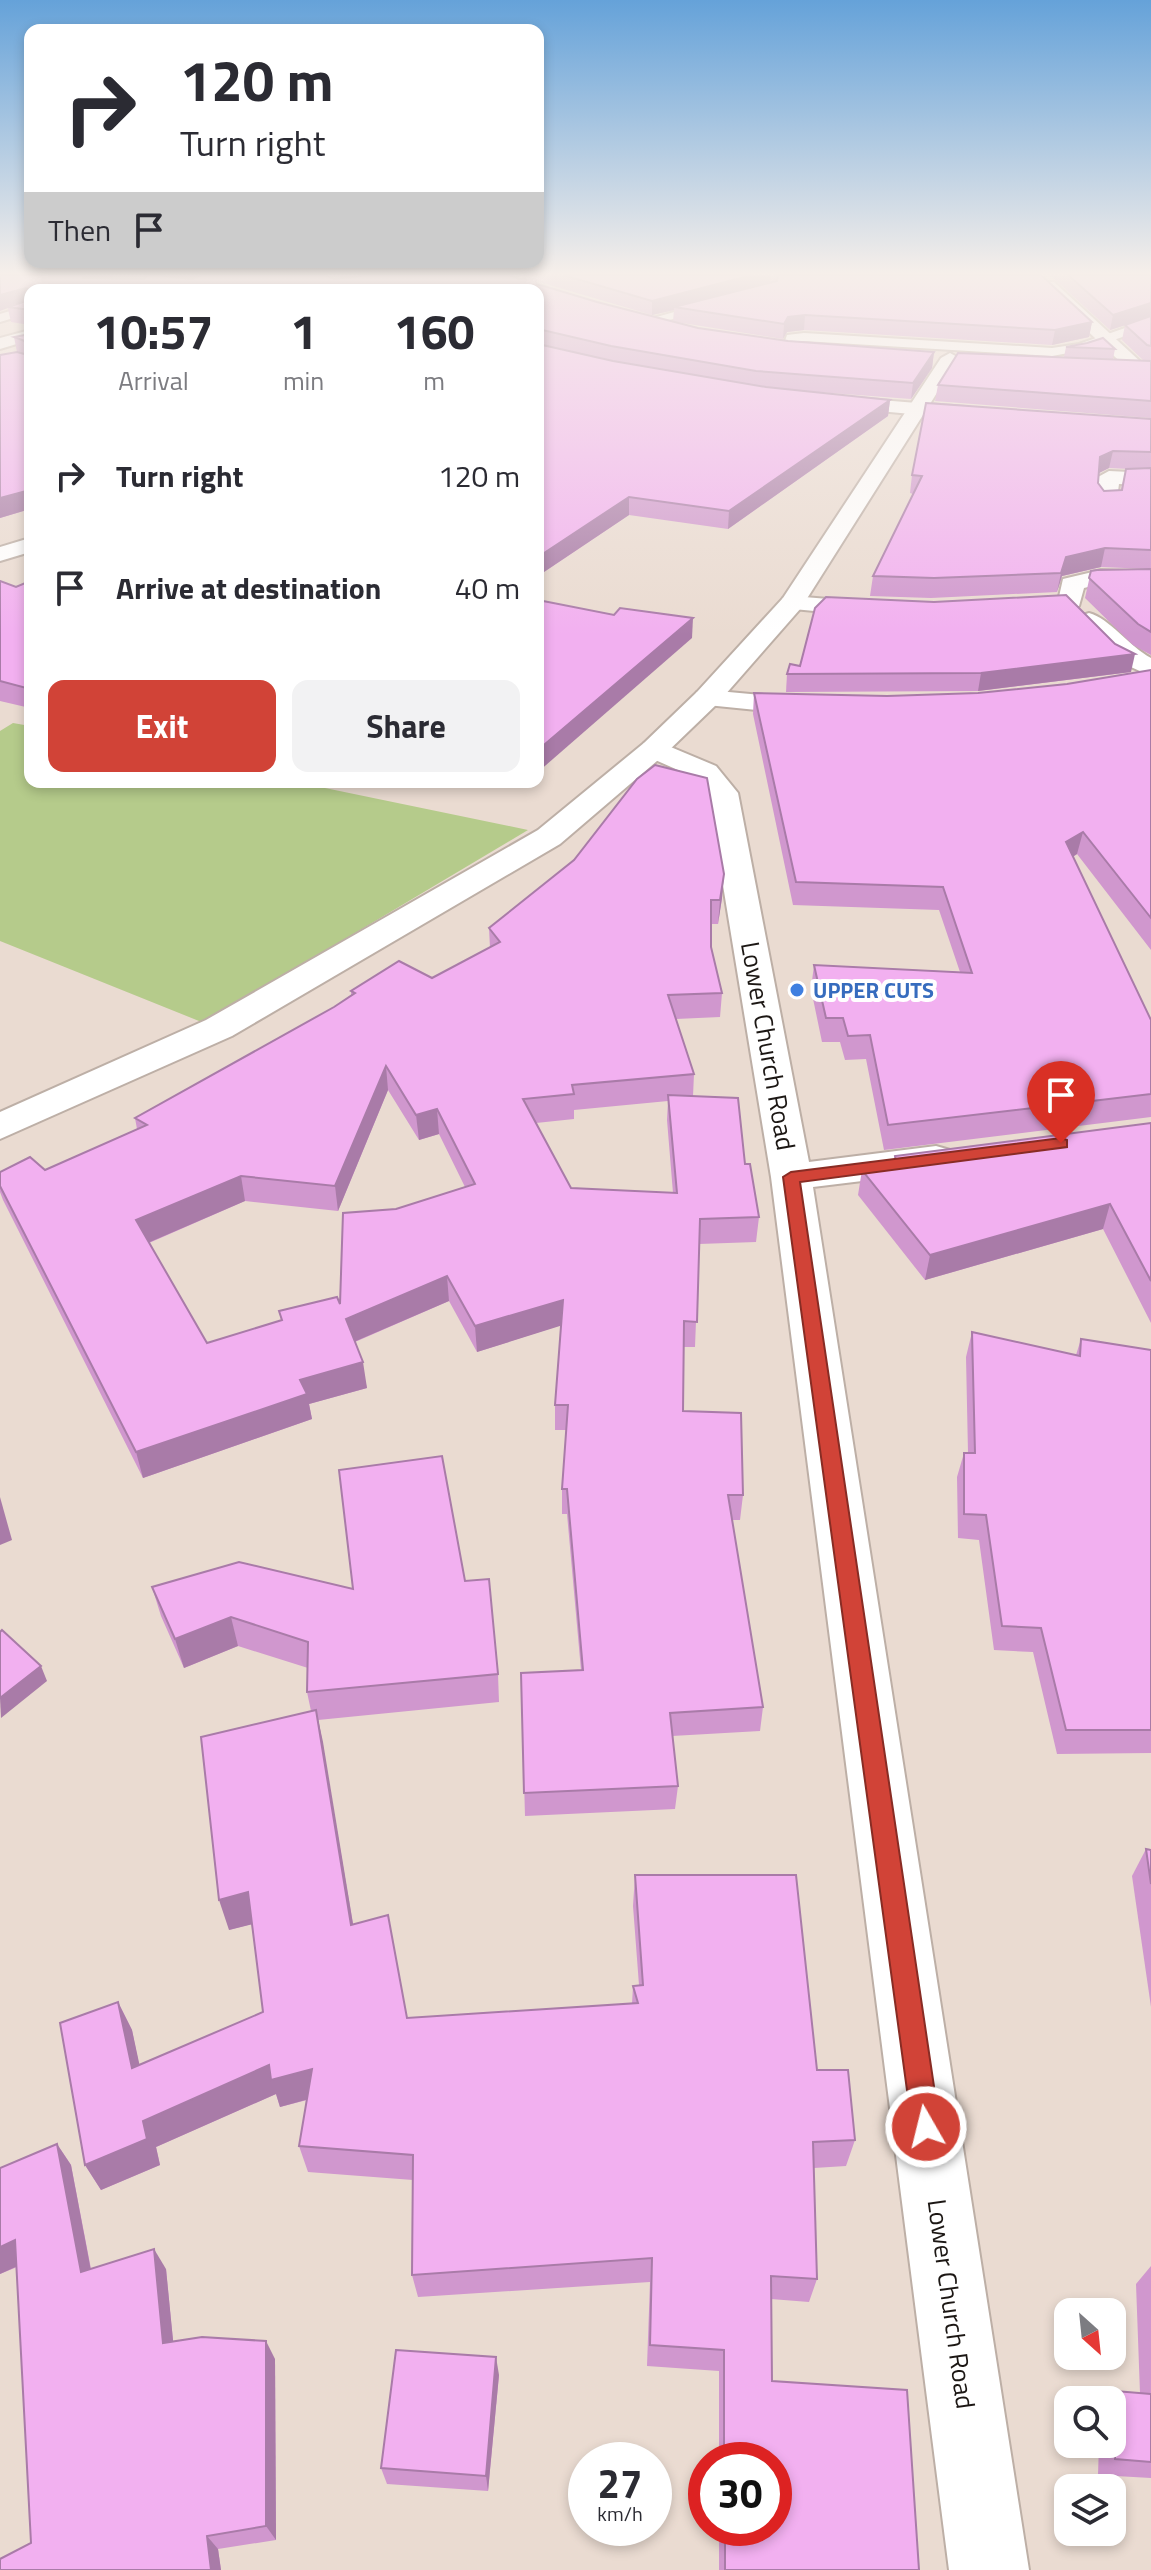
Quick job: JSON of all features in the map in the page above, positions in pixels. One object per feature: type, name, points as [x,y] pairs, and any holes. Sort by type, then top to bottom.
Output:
[{"type":"street","points":[[0,1127],[219,1028],[549,837],[654,749],[707,698],[792,603],[928,395]]},
{"type":"street","points":[[815,401],[981,414]]},
{"type":"street","points":[[1108,501],[1109,477],[1151,479]]},
{"type":"street","points":[[0,554],[24,547]]},
{"type":"street","points":[[1070,601],[1072,584],[1090,578],[1105,575],[1151,579]]},
{"type":"street","points":[[1041,604],[1070,601]]},
{"type":"street","points":[[1070,601],[1122,653],[1151,668]]},
{"type":"street","points":[[792,603],[907,611]]},
{"type":"street","points":[[1118,686],[1151,679]]},
{"type":"street","points":[[707,698],[839,708]]},
{"type":"street","name":"Lower Church Road","points":[[654,749],[706,772],[723,793],[791,1177],[989,2570]]},
{"type":"street","points":[[791,1177],[979,1154]]},
{"type":"green space","points":[[13,723],[24,725],[24,788],[325,788],[528,830],[204,1023],[0,941],[0,731]]},
{"type":"building","points":[[0,395],[24,395],[24,492],[0,498]]},
{"type":"building","points":[[544,395],[842,395],[890,400],[729,511],[629,497],[544,553]]},
{"type":"building","points":[[1070,395],[1151,395],[1151,401]]},
{"type":"building","points":[[926,403],[1151,419],[1151,452],[1113,451],[1100,457],[1098,483],[1104,491],[1122,490],[1126,469],[1151,468],[1151,550],[1105,548],[1066,557],[1061,573],[934,578],[873,576],[922,476],[912,475]]},
{"type":"building","points":[[1151,569],[1151,632],[1138,624],[1089,578],[1091,571],[1097,570]]},
{"type":"building","points":[[0,581],[16,587],[24,584],[24,687],[0,681]]},
{"type":"building","points":[[1066,595],[1115,644],[1135,654],[981,673],[787,674],[790,664],[800,666],[815,608],[826,597],[934,602]]},
{"type":"building","points":[[544,601],[614,615],[620,608],[693,618],[544,745]]},
{"type":"building","points":[[1151,670],[1151,918],[1083,832],[1066,842],[1151,1020],[1151,1094],[888,1125],[870,1035],[848,1036],[843,1018],[826,1018],[814,965],[972,973],[943,887],[796,882],[754,693],[887,696],[978,693],[1067,684]]},
{"type":"building","points":[[655,765],[707,778],[724,874],[720,900],[711,900],[711,947],[722,993],[668,995],[694,1074],[572,1085],[574,1094],[523,1099],[571,1188],[677,1193],[668,1095],[738,1098],[745,1164],[750,1164],[759,1217],[700,1219],[697,1322],[684,1321],[683,1411],[741,1413],[743,1495],[728,1495],[763,1707],[670,1713],[678,1786],[524,1793],[521,1673],[583,1670],[567,1489],[562,1489],[568,1405],[555,1405],[563,1300],[475,1326],[447,1276],[346,1319],[363,1362],[300,1380],[307,1394],[136,1452],[0,1186],[0,1172],[30,1157],[45,1170],[147,1125],[135,1118],[334,1007],[355,993],[351,991],[399,961],[432,978],[500,942],[489,928],[574,860],[637,779]],"holes":[[[386,1066],[416,1115],[437,1109],[475,1184],[396,1209],[343,1213],[340,1304],[337,1297],[279,1311],[282,1320],[207,1343],[136,1220],[241,1176],[335,1186]]]},
{"type":"building","points":[[1151,1123],[1151,1281],[1110,1204],[930,1255],[862,1170],[896,1161],[895,1156]]},
{"type":"building","points":[[972,1332],[1080,1356],[1081,1339],[1151,1350],[1151,1730],[1066,1730],[1041,1628],[1002,1626],[986,1515],[964,1514],[964,1453],[975,1453]]},
{"type":"building","points":[[442,1456],[465,1581],[489,1579],[498,1674],[307,1692],[308,1642],[231,1617],[175,1639],[152,1587],[239,1562],[353,1589],[339,1470]]},
{"type":"building","points":[[2,1630],[41,1666],[0,1698],[0,1632]]},
{"type":"building","points":[[316,1710],[351,1925],[388,1915],[407,2018],[638,2003],[633,1986],[643,1985],[635,1875],[796,1875],[817,2070],[848,2070],[855,2140],[813,2142],[817,2279],[771,2276],[772,2381],[907,2390],[919,2570],[725,2570],[725,2546],[792,2546],[792,2442],[724,2442],[724,2350],[650,2345],[652,2258],[412,2275],[413,2155],[299,2146],[312,2069],[271,2080],[269,2065],[143,2121],[147,2139],[85,2165],[60,2023],[118,2002],[132,2068],[263,2012],[248,1892],[219,1900],[201,1737]]},
{"type":"building","points":[[1146,1849],[1151,1850],[1151,1884]]},
{"type":"building","points":[[57,2144],[81,2272],[154,2249],[163,2343],[202,2337],[266,2341],[266,2526],[207,2536],[211,2570],[0,2570],[0,2559],[31,2543],[15,2240],[0,2247],[0,2168]]},
{"type":"building","points":[[396,2350],[496,2357],[486,2476],[381,2468]]},
{"type":"building","points":[[1126,2392],[1151,2394],[1151,2462],[1115,2459],[1126,2458]]},
{"type":"place","name":"UPPER CUTS","points":[[797,990]]},
{"type":"route","points":[[926,2127],[791,1177],[1061,1143]]}]
